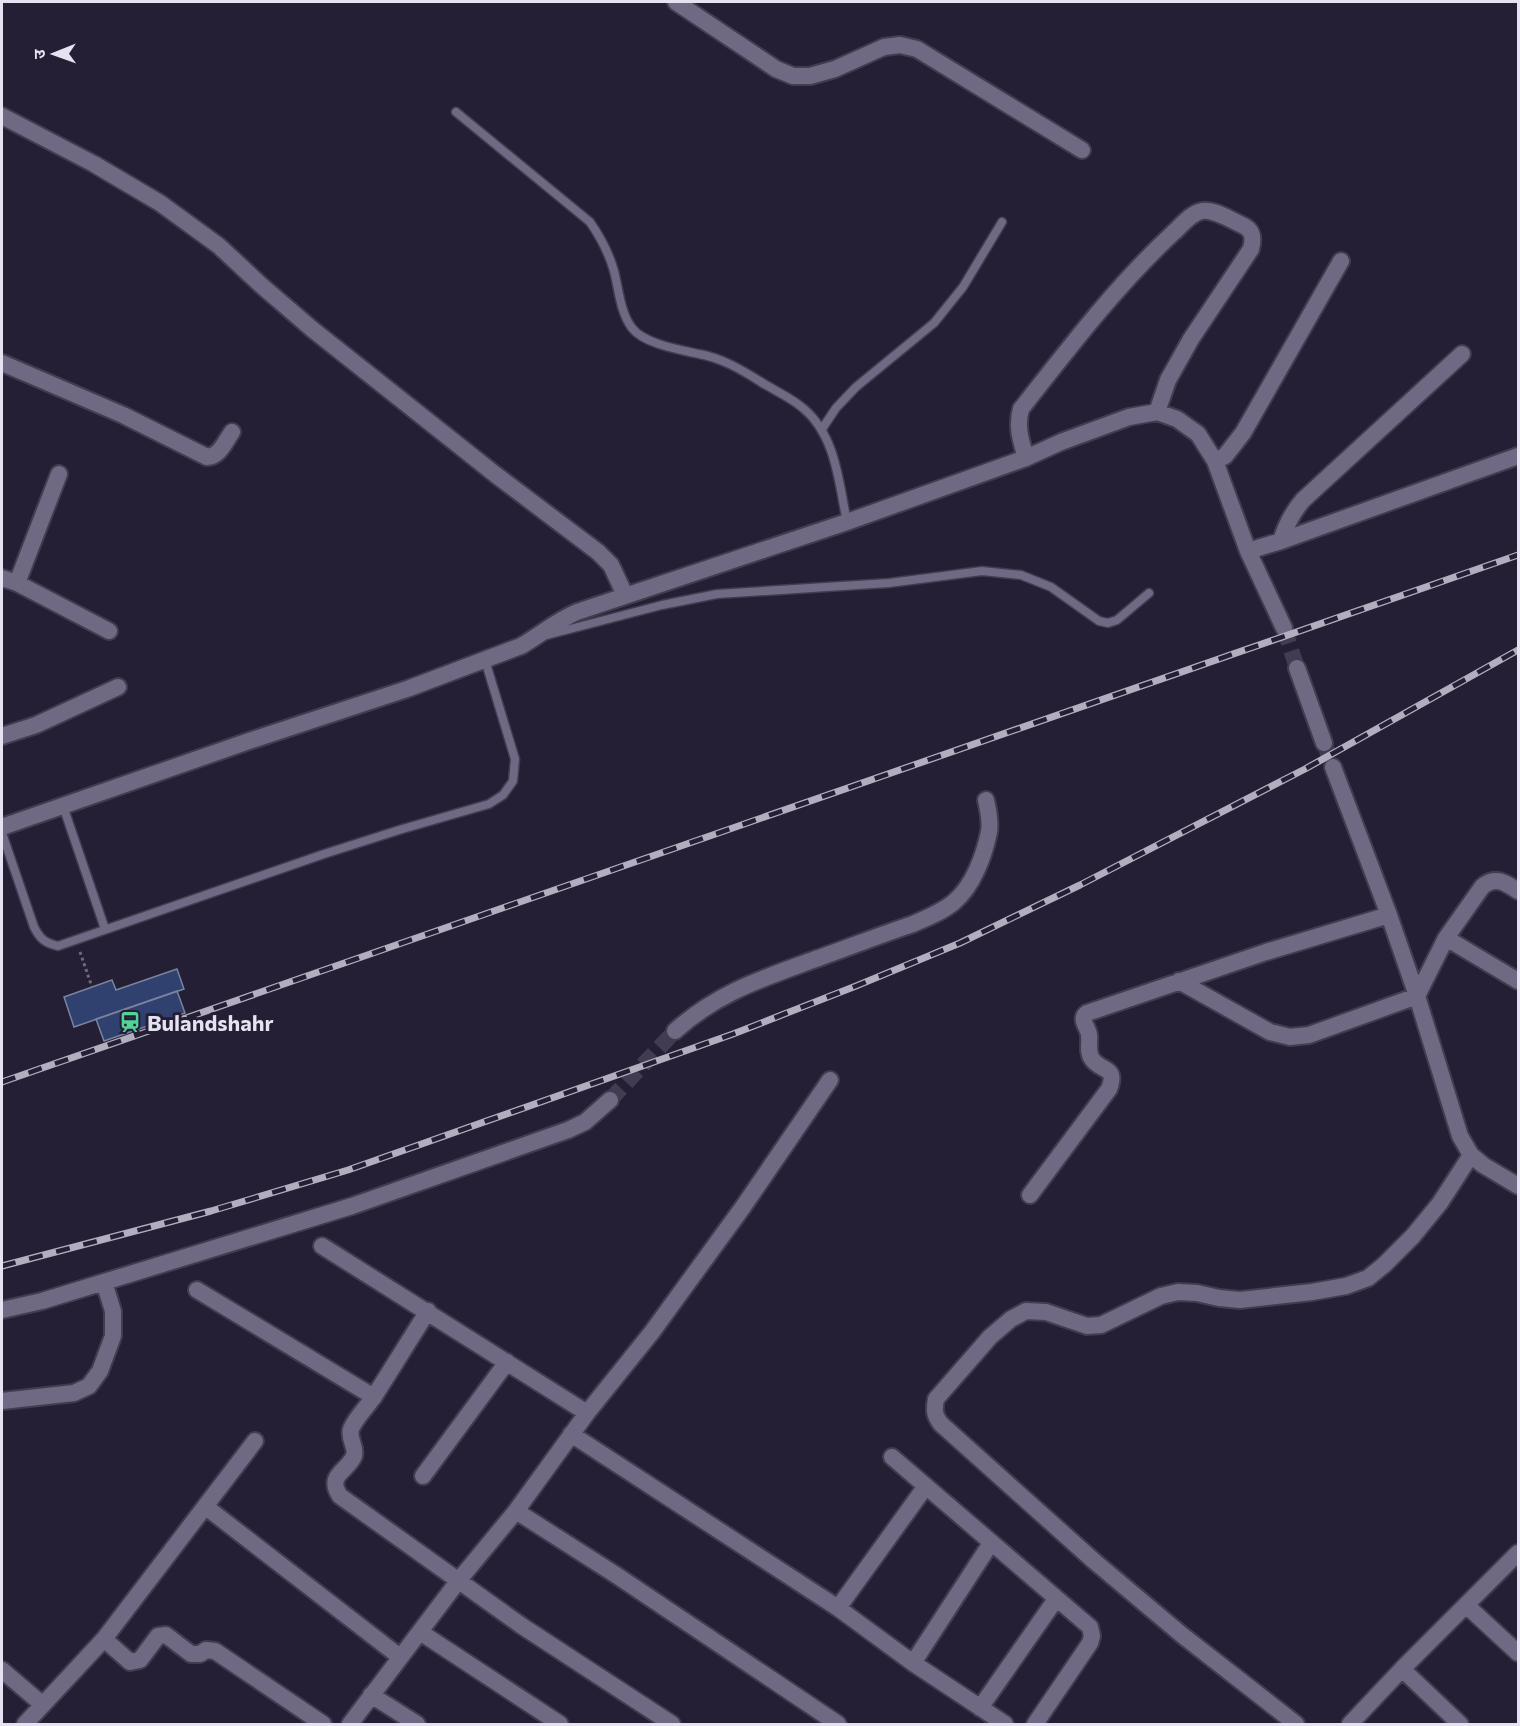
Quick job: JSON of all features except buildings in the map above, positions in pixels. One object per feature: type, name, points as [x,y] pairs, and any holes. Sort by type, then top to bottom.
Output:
[{"type":"street","points":[[676,2],[776,69],[793,76],[810,76],[835,69],[884,47],[900,45],[917,49],[1082,150]]},
{"type":"street","points":[[2,116],[94,164],[160,203],[219,246],[312,329],[496,475],[598,552],[611,566],[625,595]]},
{"type":"street","points":[[1026,458],[1017,420],[1021,409],[1082,331],[1166,240],[1193,215],[1203,211],[1214,213],[1246,226],[1252,233],[1251,249],[1191,339],[1168,380],[1157,411]]},
{"type":"street","points":[[1215,461],[1225,456],[1243,434],[1341,261]]},
{"type":"street","points":[[1264,546],[1286,523],[1303,500],[1462,354]]},
{"type":"street","points":[[2,363],[123,415],[207,457],[216,454],[232,432]]},
{"type":"street","points":[[2,826],[407,689],[521,646],[561,619],[625,595],[847,522],[1026,458],[1061,442],[1129,417],[1157,411],[1177,419],[1198,434],[1215,461],[1264,546],[1284,628]]},
{"type":"street","points":[[1264,546],[1518,456]]},
{"type":"street","points":[[59,474],[9,580],[109,631]]},
{"type":"street","points":[[1297,668],[1324,743]]},
{"type":"street","points":[[2,736],[36,725],[118,687]]},
{"type":"street","points":[[1333,767],[1417,996],[1460,1136],[1471,1155],[1518,1186]]},
{"type":"street","points":[[675,1031],[693,1014],[748,984],[913,924],[937,913],[954,901],[968,885],[980,861],[989,831],[986,800]]},
{"type":"street","points":[[1179,981],[1270,1032],[1290,1037],[1308,1035],[1417,996],[1446,938],[1482,887],[1488,881],[1497,880],[1518,891]]},
{"type":"street","points":[[1030,1195],[1112,1082],[1112,1075],[1096,1064],[1089,1053],[1089,1035],[1083,1020],[1087,1013],[1266,952],[1389,915]]},
{"type":"street","points":[[1446,938],[1518,981]]},
{"type":"street","points":[[350,1725],[459,1580],[516,1510],[587,1413],[652,1332],[830,1080]]},
{"type":"street","points":[[2,1310],[42,1301],[352,1206],[568,1130],[585,1122],[610,1100]]},
{"type":"street","points":[[1296,1725],[1182,1635],[1094,1561],[941,1424],[935,1416],[936,1399],[990,1337],[1011,1318],[1026,1311],[1046,1312],[1087,1326],[1101,1325],[1161,1296],[1178,1292],[1240,1300],[1312,1292],[1346,1286],[1368,1278],[1413,1236],[1440,1203],[1471,1155]]},
{"type":"street","points":[[322,1246],[587,1413]]},
{"type":"street","points":[[2,1401],[74,1393],[89,1386],[100,1371],[113,1336],[113,1311],[104,1282]]},
{"type":"street","points":[[197,1290],[374,1397]]},
{"type":"street","points":[[428,1311],[352,1428],[350,1436],[355,1449],[354,1456],[338,1475],[335,1483],[340,1496],[522,1626],[672,1725]]},
{"type":"street","points":[[423,1476],[507,1362]]},
{"type":"street","points":[[571,1434],[838,1608],[913,1663],[1005,1725]]},
{"type":"street","points":[[25,1725],[104,1639],[255,1440]]},
{"type":"street","points":[[892,1457],[1090,1627],[1092,1636],[1090,1643],[1035,1725]]},
{"type":"street","points":[[838,1608],[926,1486]]},
{"type":"street","points":[[206,1507],[400,1657]]},
{"type":"street","points":[[516,1510],[838,1725]]},
{"type":"street","points":[[913,1663],[991,1543]]},
{"type":"street","points":[[1350,1725],[1402,1669],[1518,1553]]},
{"type":"street","points":[[980,1708],[1056,1599]]},
{"type":"street","points":[[1466,1605],[1518,1653]]},
{"type":"street","points":[[420,1632],[560,1725]]},
{"type":"street","points":[[104,1639],[130,1662],[140,1660],[162,1634],[191,1654],[200,1654],[206,1650],[215,1651],[323,1725]]},
{"type":"street","points":[[1402,1669],[1460,1725]]},
{"type":"street","points":[[2,1670],[43,1705]]},
{"type":"street","points":[[371,1695],[417,1725]]},
{"type":"lane","points":[[456,112],[590,222],[605,244],[614,270],[620,303],[632,329],[651,341],[714,357],[746,373],[804,409],[822,429],[835,462],[847,522]]},
{"type":"lane","points":[[822,429],[856,387],[934,323],[963,287],[1002,222]]},
{"type":"lane","points":[[535,638],[662,605],[717,594],[889,583],[982,571],[1021,574],[1051,587],[1099,621],[1108,623],[1117,620],[1149,593]]},
{"type":"lane","points":[[2,833],[39,938],[48,944],[58,946],[388,833],[489,804],[503,795],[513,781],[515,759],[485,660]]},
{"type":"lane","points":[[63,806],[105,929]]},
{"type":"path","points":[[84,964],[92,987]]},
{"type":"tunnel","points":[[1284,628],[1297,668]]},
{"type":"tunnel","points":[[1324,743],[1333,767]]},
{"type":"tunnel","points":[[610,1100],[675,1031]]},
{"type":"railway","points":[[2,1082],[1518,555]]},
{"type":"railway","points":[[2,1266],[211,1211],[348,1170],[733,1034],[856,986],[960,943],[1080,885],[1305,769],[1518,650]]},
{"type":"place","name":"Bulandshahr","points":[[130,1022]]}]
